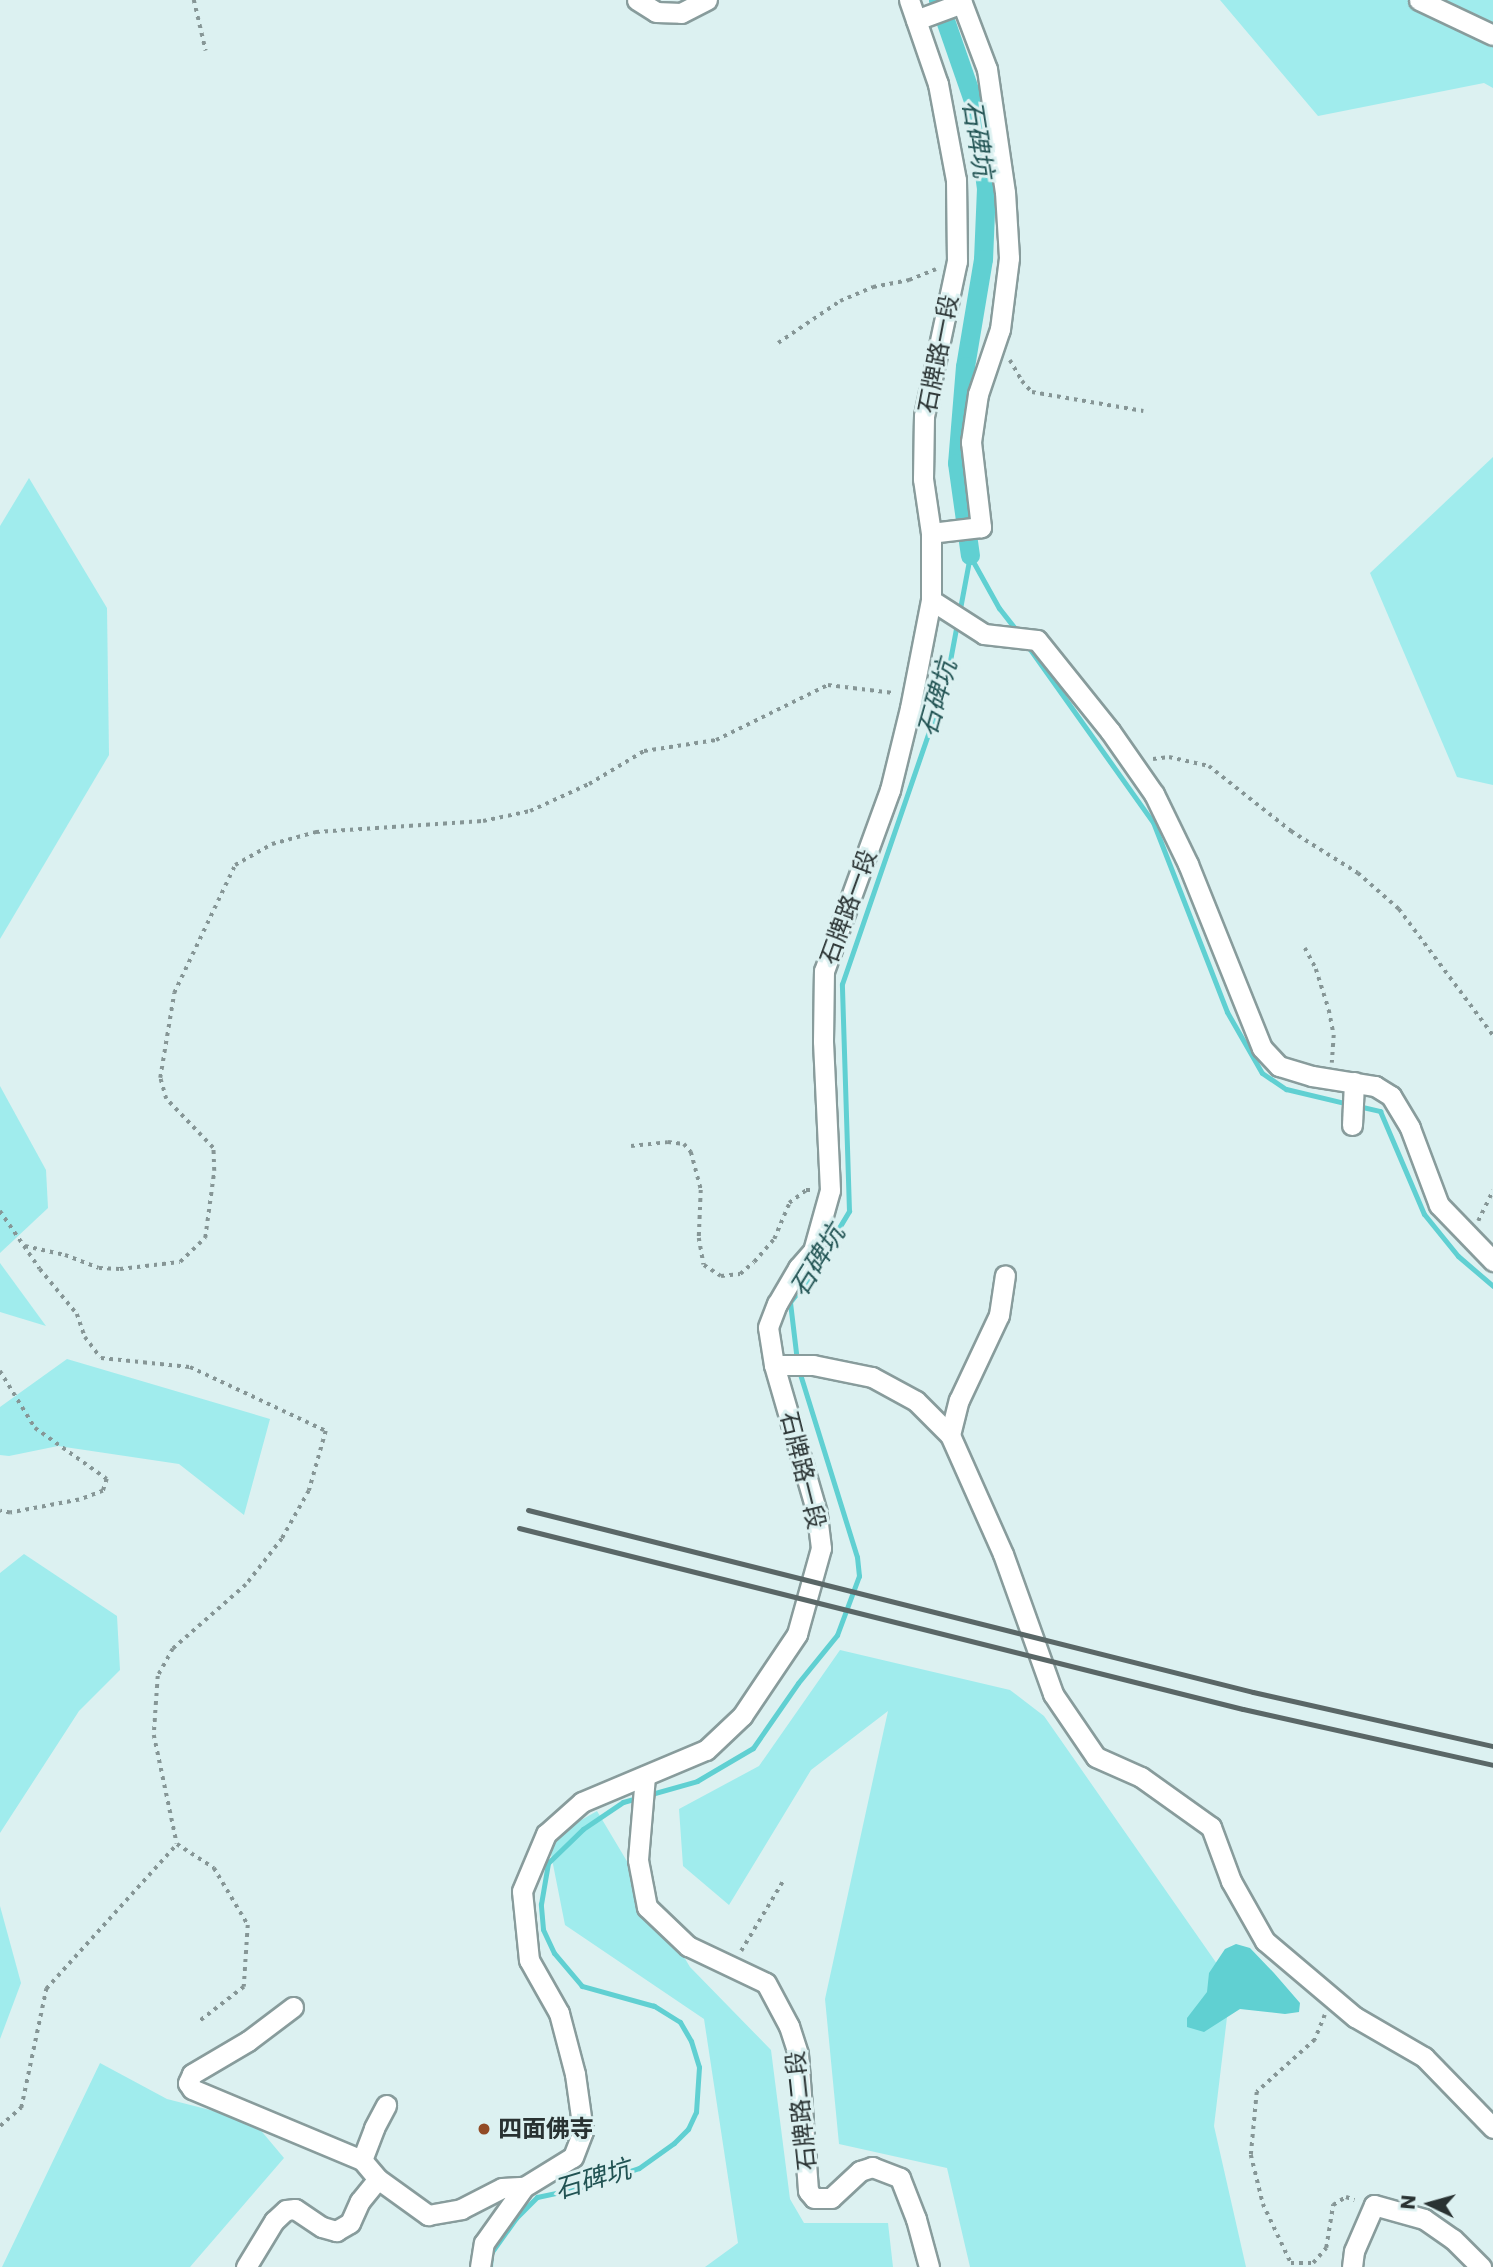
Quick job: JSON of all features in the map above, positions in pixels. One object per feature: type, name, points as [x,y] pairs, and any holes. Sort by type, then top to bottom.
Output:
[{"type":"street","points":[[637,0],[656,12],[681,13],[707,0]]},
{"type":"street","name":"石牌路一段","points":[[524,2187],[573,2157],[583,2131],[575,2074],[559,2013],[529,1960],[522,1891],[546,1835],[582,1802],[706,1750],[742,1716],[797,1634],[821,1548],[817,1513],[774,1365],[768,1327],[777,1304],[798,1268],[813,1251],[831,1190],[823,1041],[824,971],[890,790],[913,695],[931,600],[931,533],[923,479],[924,416],[957,261],[956,180],[938,84],[909,0]]},
{"type":"street","points":[[1419,0],[1493,35]]},
{"type":"street","points":[[916,20],[962,3],[987,69],[1005,192],[1009,258],[997,337],[978,394],[971,442],[981,527],[931,533]]},
{"type":"street","points":[[931,600],[984,634],[1037,640],[1110,731],[1154,794],[1188,864],[1262,1048],[1279,1066],[1330,1079],[1374,1086],[1391,1096],[1410,1128],[1439,1205],[1493,1261]]},
{"type":"street","points":[[1352,1125],[1354,1082]]},
{"type":"street","points":[[950,1435],[959,1400],[999,1315],[1005,1275]]},
{"type":"street","points":[[774,1365],[813,1365],[872,1377],[916,1401],[950,1435],[1003,1554],[1053,1694],[1096,1757],[1141,1777],[1211,1827],[1231,1881],[1265,1941],[1355,2017],[1423,2057],[1493,2128]]},
{"type":"street","name":"石牌路二段","points":[[645,1776],[638,1860],[647,1907],[688,1946],[733,1965],[766,1983],[789,2026],[798,2054],[808,2191],[814,2198],[831,2198],[860,2171],[872,2167],[900,2178],[916,2219],[929,2267]]},
{"type":"street","points":[[293,2007],[248,2041],[192,2074],[188,2083],[198,2094],[234,2106],[362,2160],[378,2179],[428,2215],[461,2209],[502,2188],[524,2187]]},
{"type":"street","points":[[362,2160],[373,2128],[386,2105]]},
{"type":"street","points":[[246,2267],[274,2221],[286,2210],[295,2209],[322,2227],[336,2231],[349,2223],[360,2201],[378,2179]]},
{"type":"street","points":[[480,2267],[484,2243],[524,2187]]},
{"type":"street","points":[[1352,2267],[1354,2251],[1374,2205],[1424,2219],[1453,2239],[1481,2267]]},
{"type":"path","points":[[194,0],[206,51]]},
{"type":"path","points":[[778,343],[840,301],[873,287],[909,280],[957,261]]},
{"type":"path","points":[[997,337],[1022,382],[1032,392],[1143,411]]},
{"type":"path","points":[[25,1246],[65,1255],[99,1268],[120,1269],[180,1262],[205,1238],[214,1171],[213,1149],[166,1099],[160,1077],[174,993],[234,865],[272,844],[316,832],[483,821],[530,811],[589,784],[644,751],[716,740],[828,685],[913,695]]},
{"type":"path","points":[[1130,762],[1169,757],[1209,766],[1291,831],[1358,873],[1399,909],[1429,944],[1493,1035]]},
{"type":"path","points":[[1305,948],[1316,969],[1334,1035],[1330,1079]]},
{"type":"path","points":[[631,1146],[668,1142],[684,1144],[691,1152],[701,1190],[699,1238],[704,1265],[721,1276],[740,1274],[754,1262],[774,1239],[789,1203],[806,1190],[831,1190]]},
{"type":"path","points":[[1469,1238],[1493,1190]]},
{"type":"path","points":[[0,1211],[77,1314],[85,1337],[102,1358],[190,1367],[326,1431],[309,1491],[282,1539],[246,1585],[173,1649],[158,1676],[154,1735],[177,1844],[214,1868],[248,1925],[244,1987],[200,2021]]},
{"type":"path","points":[[0,1371],[35,1429],[107,1479],[103,1492],[79,1500],[10,1513],[0,1511]]},
{"type":"path","points":[[0,2126],[21,2108],[46,1989],[177,1844]]},
{"type":"path","points":[[733,1965],[783,1881]]},
{"type":"path","points":[[1325,1993],[1326,2014],[1315,2040],[1257,2092],[1251,2155],[1256,2179],[1279,2243],[1291,2263],[1313,2263],[1325,2248],[1333,2205],[1346,2197],[1374,2205]]},
{"type":"shaded area","points":[[1220,0],[1493,0],[1493,88],[1484,83],[1318,116]]},
{"type":"shaded area","points":[[1493,457],[1493,785],[1457,777],[1370,573]]},
{"type":"shaded area","points":[[29,478],[107,608],[109,755],[0,939],[0,526]]},
{"type":"shaded area","points":[[0,1086],[46,1170],[48,1208],[0,1253]]},
{"type":"shaded area","points":[[0,1263],[46,1326],[0,1312]]},
{"type":"shaded area","points":[[67,1359],[270,1419],[244,1515],[179,1464],[58,1446],[9,1456],[0,1455],[0,1407]]},
{"type":"shaded area","points":[[24,1554],[117,1616],[120,1670],[79,1711],[0,1833],[0,1573]]},
{"type":"shaded area","points":[[840,1650],[1010,1690],[1044,1716],[1231,1984],[1214,2126],[1246,2267],[970,2267],[947,2168],[839,2144],[825,1999],[888,1711],[811,1770],[729,1905],[683,1866],[679,1809],[759,1766]]},
{"type":"shaded area","points":[[597,1811],[690,1967],[771,2050],[790,2199],[804,2223],[888,2223],[893,2267],[705,2267],[738,2243],[704,2019],[565,1925],[548,1839]]},
{"type":"shaded area","points":[[0,1906],[21,1983],[0,2039]]},
{"type":"shaded area","points":[[1236,1944],[1250,1948],[1274,1973],[1300,2003],[1299,2012],[1285,2014],[1240,2009],[1204,2032],[1187,2027],[1187,2018],[1207,1992],[1209,1973],[1225,1949]]},
{"type":"shaded area","points":[[100,2063],[167,2099],[253,2121],[284,2158],[190,2267],[2,2267]]},
{"type":"waterway","name":"石碑坑","points":[[938,0],[975,106],[986,188],[983,259],[965,366],[957,463],[970,555]]},
{"type":"waterway","name":"石碑坑","points":[[959,614],[970,555]]},
{"type":"waterway","points":[[970,556],[999,608],[1017,631]]},
{"type":"waterway","name":"石碑坑","points":[[797,1361],[790,1302],[810,1276],[849,1211],[842,984],[946,682],[957,623]]},
{"type":"waterway","points":[[1027,645],[1153,822],[1227,1012],[1262,1073],[1286,1089],[1349,1104]]},
{"type":"waterway","points":[[1358,1106],[1380,1111],[1424,1214],[1458,1256],[1493,1286]]},
{"type":"waterway","name":"石碑坑","points":[[490,2267],[491,2253],[516,2218],[537,2197],[575,2189],[639,2168],[674,2143],[688,2129],[696,2112],[699,2067],[691,2041],[680,2022],[654,2006],[582,1986],[554,1953],[543,1929],[541,1904],[548,1863],[583,1829],[623,1802],[697,1781],[753,1748],[798,1683],[837,1635],[859,1576],[857,1557],[799,1371]]},
{"type":"railway","points":[[528,1510],[1253,1692],[1493,1746]]},
{"type":"railway","points":[[519,1528],[1243,1709],[1493,1765]]},
{"type":"place","name":"四面佛寺","points":[[484,2129]]}]
